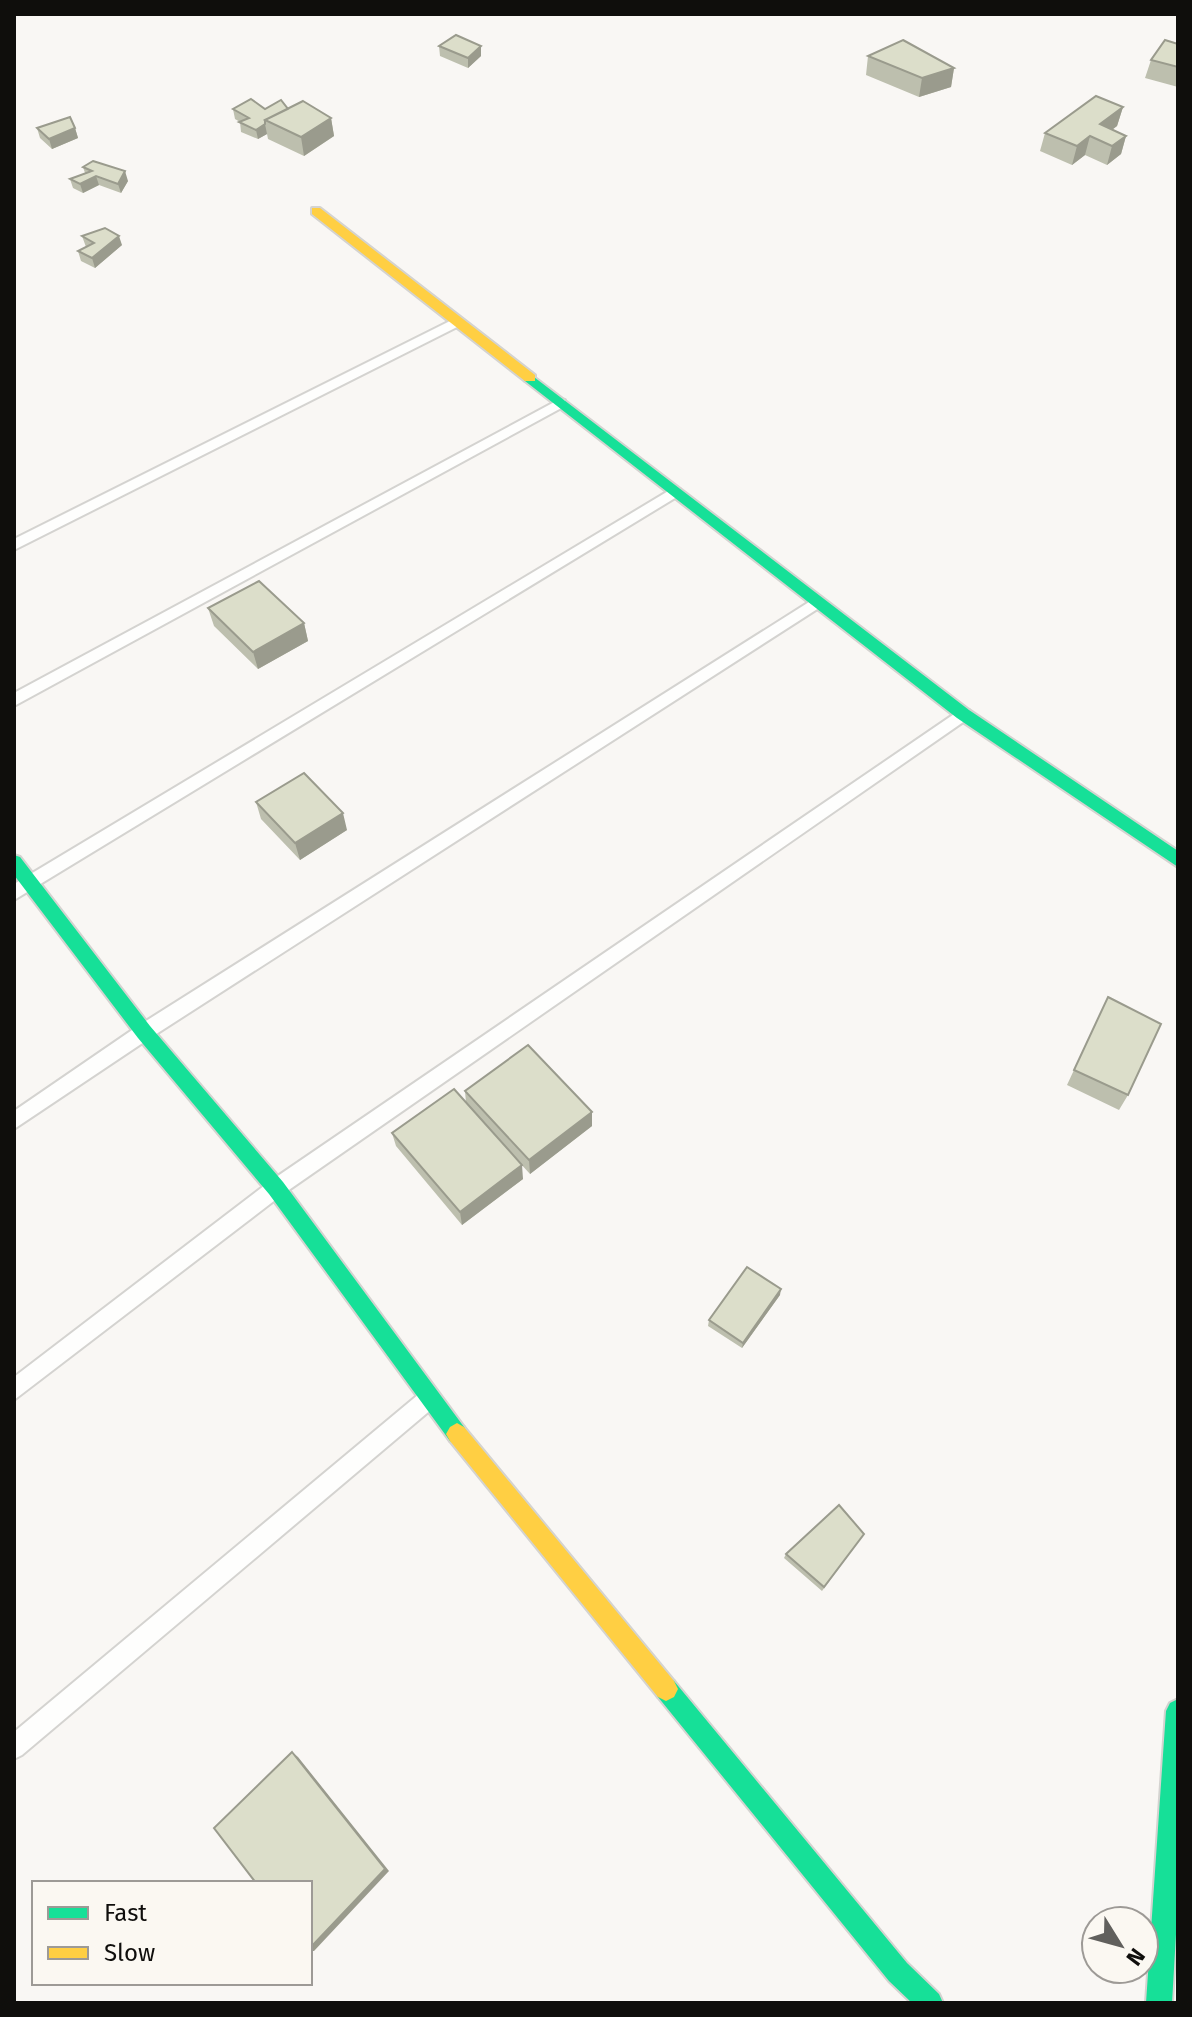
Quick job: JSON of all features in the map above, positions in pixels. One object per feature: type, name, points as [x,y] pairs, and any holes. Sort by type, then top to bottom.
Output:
[{"type":"main road","points":[[316,211],[963,714],[1178,860]]},
{"type":"main road","points":[[14,862],[144,1032],[276,1188],[428,1399],[898,1972],[930,2003]]},
{"type":"main road","points":[[1159,2003],[1178,1711]]},
{"type":"lane","points":[[14,545],[456,322]]},
{"type":"lane","points":[[14,700],[560,403]]},
{"type":"lane","points":[[14,893],[675,492]]},
{"type":"lane","points":[[14,1121],[144,1032],[817,602]]},
{"type":"lane","points":[[14,1390],[276,1188],[963,714]]},
{"type":"lane","points":[[14,1747],[428,1399]]},
{"type":"building","points":[[456,35],[481,46],[468,58],[439,46]]},
{"type":"building","points":[[903,40],[954,68],[922,78],[868,56]]},
{"type":"building","points":[[1165,40],[1178,44],[1178,67],[1151,60]]},
{"type":"building","points":[[1096,96],[1123,107],[1100,124],[1126,136],[1112,146],[1090,136],[1077,146],[1045,133]]},
{"type":"building","points":[[251,99],[265,109],[281,100],[288,109],[265,120],[265,124],[256,130],[239,122],[249,118],[233,109]]},
{"type":"building","points":[[303,101],[331,118],[301,137],[265,120]]},
{"type":"building","points":[[70,117],[75,128],[49,139],[37,128]]},
{"type":"building","points":[[93,161],[125,171],[118,184],[96,176],[80,184],[70,179],[92,171],[83,167]]},
{"type":"building","points":[[105,228],[119,236],[92,258],[78,251],[94,243],[82,236]]},
{"type":"building","points":[[259,581],[304,623],[253,652],[208,608]]},
{"type":"building","points":[[304,773],[343,813],[295,843],[256,802]]},
{"type":"building","points":[[1108,997],[1161,1024],[1128,1095],[1074,1070]]},
{"type":"building","points":[[528,1045],[592,1112],[529,1160],[465,1091]]},
{"type":"building","points":[[454,1089],[522,1165],[460,1212],[392,1133]]},
{"type":"building","points":[[747,1267],[781,1289],[743,1343],[709,1320]]},
{"type":"building","points":[[839,1505],[864,1534],[824,1587],[786,1554]]},
{"type":"building","points":[[292,1752],[385,1869],[312,1946],[312,1881],[254,1881],[214,1828]]},
{"type":"traffic: fast","points":[[530,378],[963,714],[1178,860]]},
{"type":"traffic: fast","points":[[14,862],[144,1032],[276,1188],[457,1434]]},
{"type":"traffic: fast","points":[[666,1689],[898,1972],[930,2003]]},
{"type":"traffic: fast","points":[[1159,2003],[1178,1711]]},
{"type":"traffic: slow","points":[[316,211],[530,378]]},
{"type":"traffic: slow","points":[[457,1434],[666,1689]]}]
